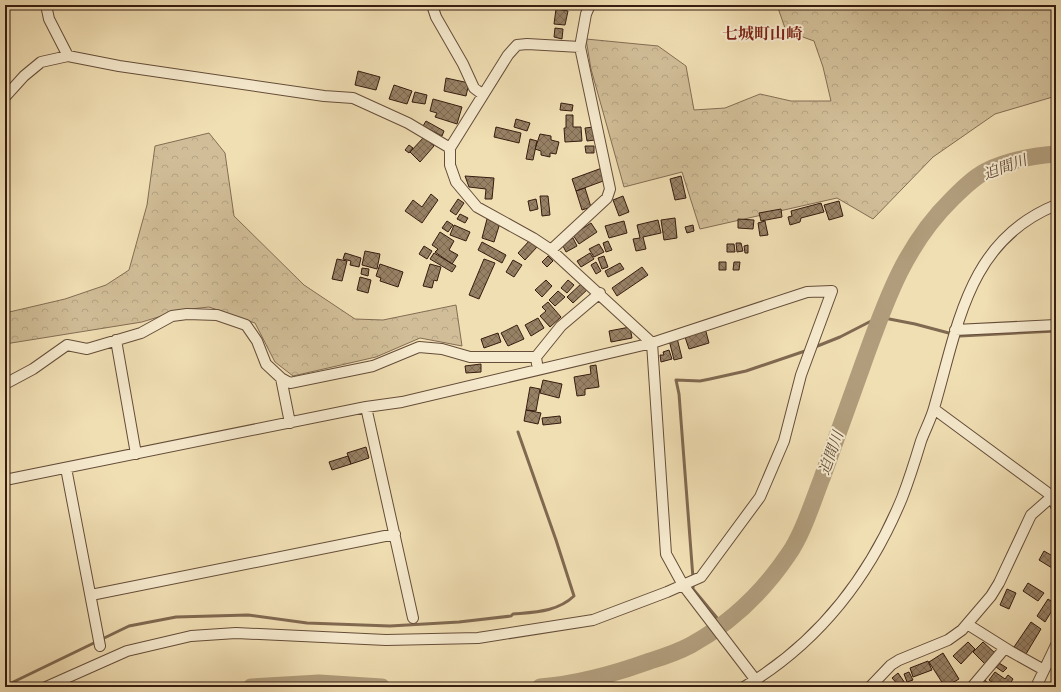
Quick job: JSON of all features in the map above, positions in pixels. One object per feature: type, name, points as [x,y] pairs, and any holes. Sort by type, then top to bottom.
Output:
[{"type":"street","points":[[46,5],[49,19],[68,56]]},
{"type":"street","points":[[432,5],[436,17],[463,64],[474,88],[482,94]]},
{"type":"street","points":[[551,250],[607,198],[610,189],[580,47],[586,14],[590,5]]},
{"type":"street","points":[[580,47],[527,44],[517,45],[508,55],[482,94],[450,148],[450,165],[456,182],[477,207],[533,238],[551,250],[600,293],[652,343],[666,554],[683,585],[758,684]]},
{"type":"street","points":[[5,97],[24,76],[41,62],[68,56],[127,67],[324,96],[353,98],[408,123],[450,148]]},
{"type":"street","points":[[744,687],[758,684],[834,613],[872,560],[901,500],[934,409],[955,330],[971,288],[990,255],[1020,225],[1042,211],[1056,205]]},
{"type":"street","points":[[5,480],[366,407],[402,402],[652,343],[807,292],[832,290],[801,375],[784,441],[760,497],[701,577],[593,620],[478,638],[386,640],[236,634],[191,636],[127,651],[46,687]]},
{"type":"street","points":[[538,370],[536,357],[561,326],[600,293]]},
{"type":"street","points":[[5,384],[33,369],[67,345],[88,349],[141,333],[172,316],[187,314],[217,315],[246,325],[257,341],[266,364],[281,378],[290,383],[373,366],[419,347],[442,349],[470,357],[536,357]]},
{"type":"street","points":[[955,330],[1056,325]]},
{"type":"street","points":[[116,340],[136,454]]},
{"type":"street","points":[[281,378],[290,423]]},
{"type":"street","points":[[366,407],[413,618]]},
{"type":"street","points":[[934,409],[1054,495],[1056,506]]},
{"type":"street","points":[[66,468],[100,646]]},
{"type":"street","points":[[870,687],[895,662],[948,640],[962,630],[985,603],[999,583],[1031,515],[1054,495]]},
{"type":"street","points":[[91,595],[394,534]]},
{"type":"street","points":[[966,624],[1044,670]]},
{"type":"street","points":[[1036,687],[1056,645]]},
{"type":"street","points":[[972,687],[1005,648]]},
{"type":"green space","points":[[777,5],[1056,5],[1056,96],[995,114],[933,157],[873,219],[837,198],[700,229],[682,172],[624,187],[591,69],[586,39],[658,46],[686,66],[694,110],[725,108],[760,94],[791,101],[831,101],[823,67],[814,41],[786,31]]},
{"type":"green space","points":[[209,133],[225,153],[234,216],[304,285],[355,319],[383,320],[456,305],[462,346],[420,338],[376,357],[293,376],[275,362],[255,323],[209,307],[181,310],[142,322],[5,344],[5,313],[65,299],[106,285],[129,270],[147,205],[155,146]]},
{"type":"building","points":[[819,5],[841,5],[840,9]]},
{"type":"building","points":[[556,9],[568,11],[565,25],[554,24]]},
{"type":"building","points":[[555,28],[563,29],[562,39],[554,37]]},
{"type":"building","points":[[358,71],[380,77],[376,90],[355,85]]},
{"type":"building","points":[[446,78],[469,83],[466,96],[444,91]]},
{"type":"building","points":[[394,85],[412,91],[407,104],[389,99]]},
{"type":"building","points":[[415,92],[427,95],[425,104],[412,102]]},
{"type":"building","points":[[433,99],[462,107],[457,124],[435,117],[437,113],[430,111]]},
{"type":"building","points":[[561,103],[573,105],[572,111],[560,110]]},
{"type":"building","points":[[566,115],[573,115],[573,127],[581,127],[582,141],[565,142],[564,128],[566,128]]},
{"type":"building","points":[[516,119],[530,123],[527,131],[514,127]]},
{"type":"building","points":[[426,121],[444,131],[442,136],[423,126]]},
{"type":"building","points":[[496,127],[521,133],[519,143],[494,137]]},
{"type":"building","points":[[594,127],[595,140],[587,141],[585,128]]},
{"type":"building","points":[[540,134],[551,136],[551,140],[559,142],[556,154],[550,153],[550,157],[541,155],[541,151],[535,149]]},
{"type":"building","points":[[424,137],[434,146],[420,162],[410,152]]},
{"type":"building","points":[[530,139],[537,141],[533,160],[526,159]]},
{"type":"building","points":[[409,145],[413,148],[409,153],[405,150]]},
{"type":"building","points":[[585,146],[594,146],[594,153],[586,153]]},
{"type":"building","points":[[602,168],[606,180],[576,191],[572,179]]},
{"type":"building","points":[[465,176],[494,178],[492,199],[485,199],[486,189],[469,187]]},
{"type":"building","points":[[681,176],[686,198],[675,200],[670,179]]},
{"type":"building","points":[[585,188],[591,207],[582,210],[576,191]]},
{"type":"building","points":[[431,194],[438,200],[422,223],[405,211],[413,200],[422,207]]},
{"type":"building","points":[[540,196],[548,196],[550,215],[542,216]]},
{"type":"building","points":[[623,196],[629,212],[619,216],[613,200]]},
{"type":"building","points":[[458,199],[464,203],[456,215],[450,211]]},
{"type":"building","points":[[536,199],[538,209],[530,211],[528,201]]},
{"type":"building","points":[[839,201],[843,216],[829,220],[824,205]]},
{"type":"building","points":[[821,203],[824,212],[801,218],[800,222],[790,225],[788,217],[792,216],[791,211]]},
{"type":"building","points":[[781,209],[782,217],[761,221],[759,213]]},
{"type":"building","points":[[460,214],[468,218],[465,223],[457,219]]},
{"type":"building","points":[[675,218],[677,238],[664,240],[661,220]]},
{"type":"building","points":[[487,219],[500,223],[494,242],[482,238]]},
{"type":"building","points":[[738,219],[754,220],[753,229],[738,228]]},
{"type":"building","points":[[658,220],[661,233],[643,237],[646,249],[636,251],[633,239],[640,238],[637,225]]},
{"type":"building","points":[[447,221],[453,225],[448,232],[442,228]]},
{"type":"building","points":[[624,221],[627,233],[609,238],[605,226]]},
{"type":"building","points":[[765,221],[768,235],[760,236],[758,223]]},
{"type":"building","points":[[591,223],[597,232],[579,244],[573,235]]},
{"type":"building","points":[[454,225],[470,232],[466,241],[450,235]]},
{"type":"building","points":[[693,225],[694,231],[687,233],[685,227]]},
{"type":"building","points":[[440,232],[454,241],[449,250],[458,255],[452,264],[435,252],[438,249],[432,245]]},
{"type":"building","points":[[573,238],[577,246],[566,252],[562,244]]},
{"type":"building","points":[[530,240],[537,247],[525,260],[518,253]]},
{"type":"building","points":[[608,241],[612,250],[606,252],[603,243]]},
{"type":"building","points":[[482,242],[506,255],[502,263],[478,250]]},
{"type":"building","points":[[736,243],[741,243],[743,251],[737,252]]},
{"type":"building","points":[[599,244],[604,252],[594,257],[589,249]]},
{"type":"building","points":[[727,244],[734,244],[735,252],[727,252]]},
{"type":"building","points":[[748,245],[748,253],[745,253],[744,246]]},
{"type":"building","points":[[424,246],[432,251],[427,259],[419,254]]},
{"type":"building","points":[[365,251],[380,254],[377,269],[362,265]]},
{"type":"building","points":[[345,253],[361,258],[359,267],[350,265],[351,261],[343,259]]},
{"type":"building","points":[[434,253],[456,266],[452,272],[430,259]]},
{"type":"building","points":[[590,253],[594,259],[581,267],[577,261]]},
{"type":"building","points":[[548,256],[553,261],[547,267],[542,262]]},
{"type":"building","points":[[604,256],[608,267],[602,269],[598,258]]},
{"type":"building","points":[[337,259],[347,261],[342,281],[332,279]]},
{"type":"building","points":[[484,259],[495,263],[479,299],[469,295]]},
{"type":"building","points":[[513,260],[522,265],[514,277],[506,272]]},
{"type":"building","points":[[596,262],[601,271],[596,274],[591,265]]},
{"type":"building","points":[[719,262],[726,262],[726,270],[719,270]]},
{"type":"building","points":[[734,262],[740,262],[739,270],[733,270]]},
{"type":"building","points":[[620,263],[624,269],[608,277],[605,271]]},
{"type":"building","points":[[380,264],[403,272],[398,287],[380,281],[381,278],[376,276]]},
{"type":"building","points":[[430,264],[441,267],[437,281],[434,280],[432,288],[423,286]]},
{"type":"building","points":[[642,267],[648,275],[617,296],[612,288]]},
{"type":"building","points":[[362,268],[369,269],[368,276],[361,274]]},
{"type":"building","points":[[360,277],[371,280],[368,293],[357,290]]},
{"type":"building","points":[[546,280],[552,286],[542,297],[535,290]]},
{"type":"building","points":[[568,280],[574,285],[567,293],[561,288]]},
{"type":"building","points":[[583,282],[589,288],[573,303],[567,297]]},
{"type":"building","points":[[558,291],[565,297],[555,306],[549,300]]},
{"type":"building","points":[[548,302],[561,317],[550,327],[540,316],[546,311],[542,307]]},
{"type":"building","points":[[538,318],[544,328],[531,336],[525,325]]},
{"type":"building","points":[[517,325],[524,339],[508,346],[501,333]]},
{"type":"building","points":[[630,327],[632,338],[611,342],[609,331]]},
{"type":"building","points":[[705,328],[709,343],[689,349],[684,334]]},
{"type":"building","points":[[498,333],[501,342],[484,348],[481,339]]},
{"type":"building","points":[[677,338],[682,358],[674,360],[669,340]]},
{"type":"building","points":[[669,350],[672,359],[661,362],[660,355],[664,355],[663,352]]},
{"type":"building","points":[[481,364],[481,372],[466,373],[465,366]]},
{"type":"building","points":[[596,365],[599,387],[585,389],[585,395],[577,396],[574,377],[591,374],[590,366]]},
{"type":"building","points":[[543,380],[562,384],[559,398],[540,393]]},
{"type":"building","points":[[530,387],[540,389],[536,411],[526,410]]},
{"type":"building","points":[[526,410],[541,413],[538,424],[524,421]]},
{"type":"building","points":[[560,416],[561,423],[543,425],[542,418]]},
{"type":"building","points":[[366,447],[369,458],[351,464],[347,453]]},
{"type":"building","points":[[348,456],[351,464],[332,470],[329,462]]},
{"type":"building","points":[[1044,551],[1056,558],[1052,568],[1039,560]]},
{"type":"building","points":[[1028,583],[1044,593],[1038,601],[1023,591]]},
{"type":"building","points":[[1007,589],[1016,593],[1009,609],[1000,605]]},
{"type":"building","points":[[1048,599],[1056,604],[1045,622],[1037,616]]},
{"type":"building","points":[[1031,622],[1041,629],[1026,654],[1014,647]]},
{"type":"building","points":[[968,642],[975,649],[961,664],[953,656]]},
{"type":"building","points":[[983,642],[995,653],[985,664],[973,652]]},
{"type":"building","points":[[943,653],[959,679],[945,687],[929,662]]},
{"type":"building","points":[[1056,656],[1056,670],[1050,667]]},
{"type":"building","points":[[928,661],[932,670],[913,677],[910,668]]},
{"type":"building","points":[[999,663],[1007,668],[1003,672],[996,667]]},
{"type":"building","points":[[909,672],[913,680],[907,682],[904,674]]},
{"type":"building","points":[[995,672],[1005,679],[1008,675],[1013,679],[1008,687],[999,687],[989,680]]},
{"type":"building","points":[[898,673],[905,683],[900,687],[892,678]]},
{"type":"building","points":[[985,680],[990,686],[978,686]]},
{"type":"waterway","name":"迫間川","points":[[540,687],[568,684],[596,678],[681,650],[705,637],[732,617],[768,582],[788,555],[803,528],[879,319],[898,276],[921,236],[935,217],[952,199],[981,174],[994,167],[1011,161],[1056,154]]},
{"type":"waterway","points":[[815,347],[840,337],[879,317],[915,324],[960,336],[1056,331]]},
{"type":"waterway","points":[[693,578],[679,394],[676,380],[700,381],[746,371],[808,350]]},
{"type":"waterway","points":[[5,686],[129,626],[176,617],[248,615],[307,623],[390,626],[459,622],[511,616],[513,614],[545,610],[560,605],[574,596],[518,432]]},
{"type":"waterway","points":[[693,584],[693,589],[722,624]]},
{"type":"waterway","name":"迫間川","points":[[251,687],[319,683],[382,687]]},
{"type":"district","name":"七城町山崎","points":[[762,33]]}]
